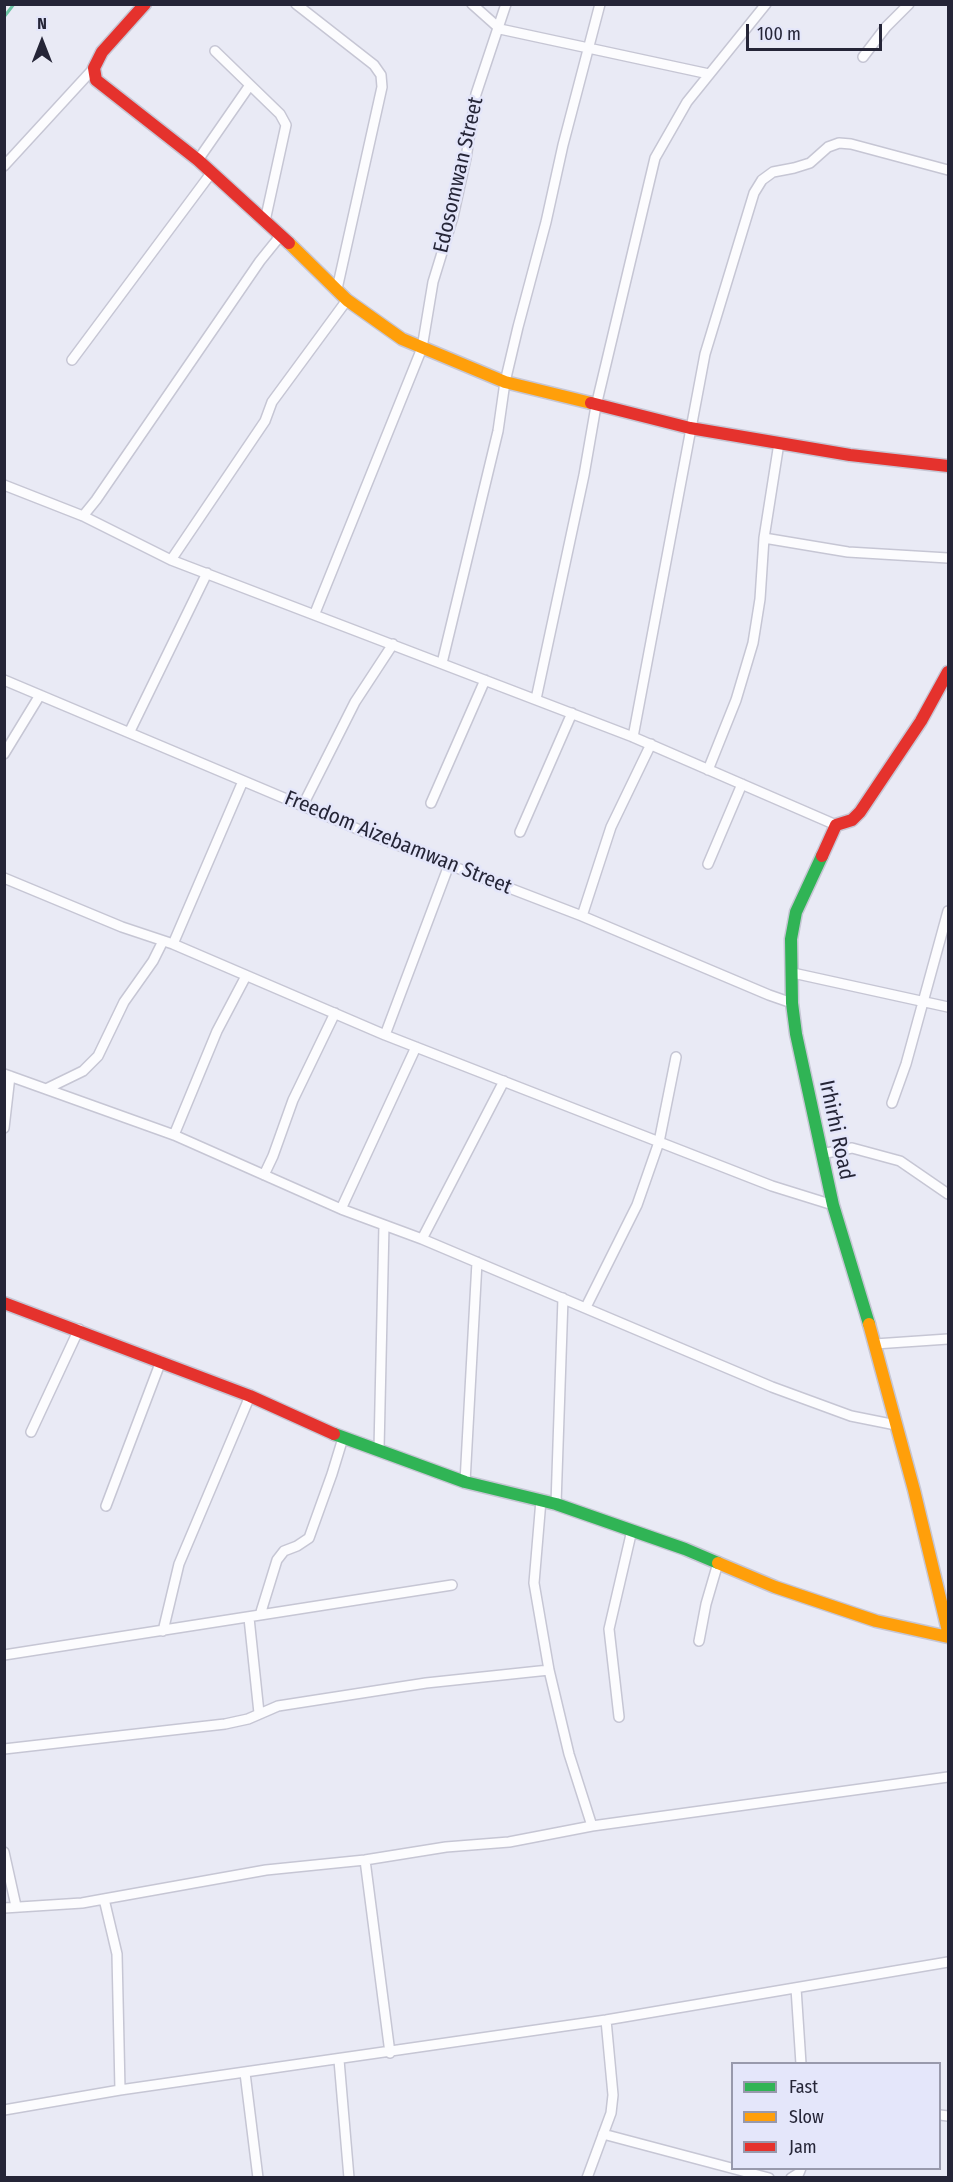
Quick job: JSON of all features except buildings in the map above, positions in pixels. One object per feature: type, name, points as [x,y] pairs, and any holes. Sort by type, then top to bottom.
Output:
[{"type":"street","points":[[4,166],[94,68],[102,52],[145,4]]},
{"type":"street","points":[[296,4],[374,65],[381,75],[382,87],[337,289]]},
{"type":"street","points":[[472,4],[500,29],[709,74]]},
{"type":"street","name":"Edosomwan Street","points":[[315,614],[422,348],[433,282],[453,217],[466,158],[476,94],[500,29],[506,4]]},
{"type":"street","points":[[442,663],[498,430],[505,382],[600,4]]},
{"type":"street","points":[[536,699],[584,476],[596,406],[655,158],[687,102],[766,4]]},
{"type":"street","points":[[863,57],[886,27],[909,4]]},
{"type":"street","points":[[215,51],[280,114],[286,125],[265,221]]},
{"type":"street","points":[[94,68],[96,80],[212,172],[347,300],[402,339],[505,382],[690,428],[850,455],[948,466]]},
{"type":"street","points":[[198,160],[250,85]]},
{"type":"street","points":[[633,737],[705,354],[754,193],[762,180],[773,172],[810,163],[828,147],[839,143],[851,144],[948,170]]},
{"type":"street","points":[[72,360],[212,172]]},
{"type":"street","points":[[83,516],[110,481],[260,261],[281,235]]},
{"type":"street","points":[[171,560],[265,421],[272,402],[347,300]]},
{"type":"street","points":[[708,770],[736,700],[753,643],[760,599],[764,538],[779,443]]},
{"type":"street","points":[[4,485],[83,516],[171,560],[651,744],[836,825],[852,820],[860,812],[921,721],[948,672]]},
{"type":"street","points":[[764,538],[848,552],[948,558]]},
{"type":"street","points":[[130,731],[207,573]]},
{"type":"street","points":[[303,805],[355,702],[393,644]]},
{"type":"street","name":"Freedom Aizebamwan Street","points":[[4,680],[130,731],[243,781],[449,865],[582,916],[792,1003]]},
{"type":"street","points":[[431,803],[485,680]]},
{"type":"street","points":[[4,753],[40,695]]},
{"type":"street","points":[[520,832],[572,713]]},
{"type":"street","points":[[582,916],[611,827],[651,744]]},
{"type":"street","points":[[46,1089],[82,1071],[98,1056],[124,1002],[168,943],[243,781]]},
{"type":"street","points":[[708,864],[742,784]]},
{"type":"street","name":"Irhirhi Road","points":[[836,825],[796,912],[791,939],[792,1003],[796,1034],[833,1204],[915,1490],[948,1631]]},
{"type":"street","points":[[385,1035],[449,865]]},
{"type":"street","points":[[4,878],[122,927],[168,943],[385,1035],[772,1186],[833,1204]]},
{"type":"street","points":[[892,1103],[906,1064],[948,911]]},
{"type":"street","points":[[793,973],[948,1007]]},
{"type":"street","points":[[174,1135],[217,1031],[246,976]]},
{"type":"street","points":[[264,1175],[293,1100],[334,1013]]},
{"type":"street","points":[[341,1209],[416,1047]]},
{"type":"street","points":[[586,1307],[637,1205],[658,1142],[676,1057]]},
{"type":"street","points":[[4,1128],[7,1075],[174,1135],[341,1209],[422,1239],[772,1387],[851,1416],[896,1425]]},
{"type":"street","points":[[422,1239],[504,1081]]},
{"type":"street","points":[[821,1154],[852,1148],[900,1161],[948,1194]]},
{"type":"street","points":[[379,1449],[384,1225]]},
{"type":"street","points":[[465,1482],[477,1262]]},
{"type":"street","points":[[556,1504],[562,1298]]},
{"type":"street","points":[[4,1303],[79,1329],[250,1396],[343,1437],[465,1482],[556,1504],[632,1530],[775,1587],[876,1621],[948,1637]]},
{"type":"street","points":[[31,1432],[79,1329]]},
{"type":"street","points":[[875,1344],[948,1339]]},
{"type":"street","points":[[106,1506],[161,1361]]},
{"type":"street","points":[[163,1631],[179,1564],[250,1396]]},
{"type":"street","points":[[260,1616],[277,1560],[284,1551],[309,1538],[343,1437]]},
{"type":"street","points":[[541,1500],[534,1583],[549,1670],[569,1754],[592,1826]]},
{"type":"street","points":[[619,1717],[609,1629],[632,1530]]},
{"type":"street","points":[[699,1641],[706,1604],[718,1563]]},
{"type":"street","points":[[4,1655],[452,1585]]},
{"type":"street","points":[[249,1618],[259,1713]]},
{"type":"street","points":[[4,1749],[225,1724],[248,1719],[278,1706],[414,1684],[549,1670]]},
{"type":"street","points":[[4,1908],[82,1903],[266,1870],[365,1860],[446,1847],[509,1842],[592,1826],[948,1777]]},
{"type":"street","points":[[4,1852],[16,1906]]},
{"type":"street","points":[[365,1860],[390,2052]]},
{"type":"street","points":[[104,1899],[117,1954],[120,2090]]},
{"type":"street","points":[[4,2109],[120,2090],[606,2020],[948,1962]]},
{"type":"street","points":[[796,1988],[801,2062]]},
{"type":"street","points":[[587,2178],[611,2113],[613,2095],[606,2020]]},
{"type":"street","points":[[339,2060],[349,2178]]},
{"type":"street","points":[[245,2073],[258,2178]]},
{"type":"street","points":[[603,2133],[731,2168]]},
{"type":"street","points":[[739,2170],[769,2178]]},
{"type":"waterway","points":[[4,17],[14,4]]},
{"type":"traffic: fast","points":[[822,856],[796,912],[791,939],[792,1003],[796,1034],[833,1205],[869,1324]]},
{"type":"traffic: fast","points":[[334,1434],[465,1482],[556,1504],[685,1549],[718,1563]]},
{"type":"traffic: slow","points":[[289,243],[347,300],[402,339],[505,382],[591,403]]},
{"type":"traffic: slow","points":[[869,1324],[914,1490],[948,1631]]},
{"type":"traffic: slow","points":[[718,1563],[775,1587],[876,1621],[948,1637]]},
{"type":"traffic: jam","points":[[145,4],[102,52],[94,68],[96,80],[198,160],[289,243]]},
{"type":"traffic: jam","points":[[591,403],[690,428],[850,455],[948,466]]},
{"type":"traffic: jam","points":[[822,856],[836,825],[852,820],[860,812],[921,721],[948,672]]},
{"type":"traffic: jam","points":[[4,1303],[250,1396],[334,1434]]}]
